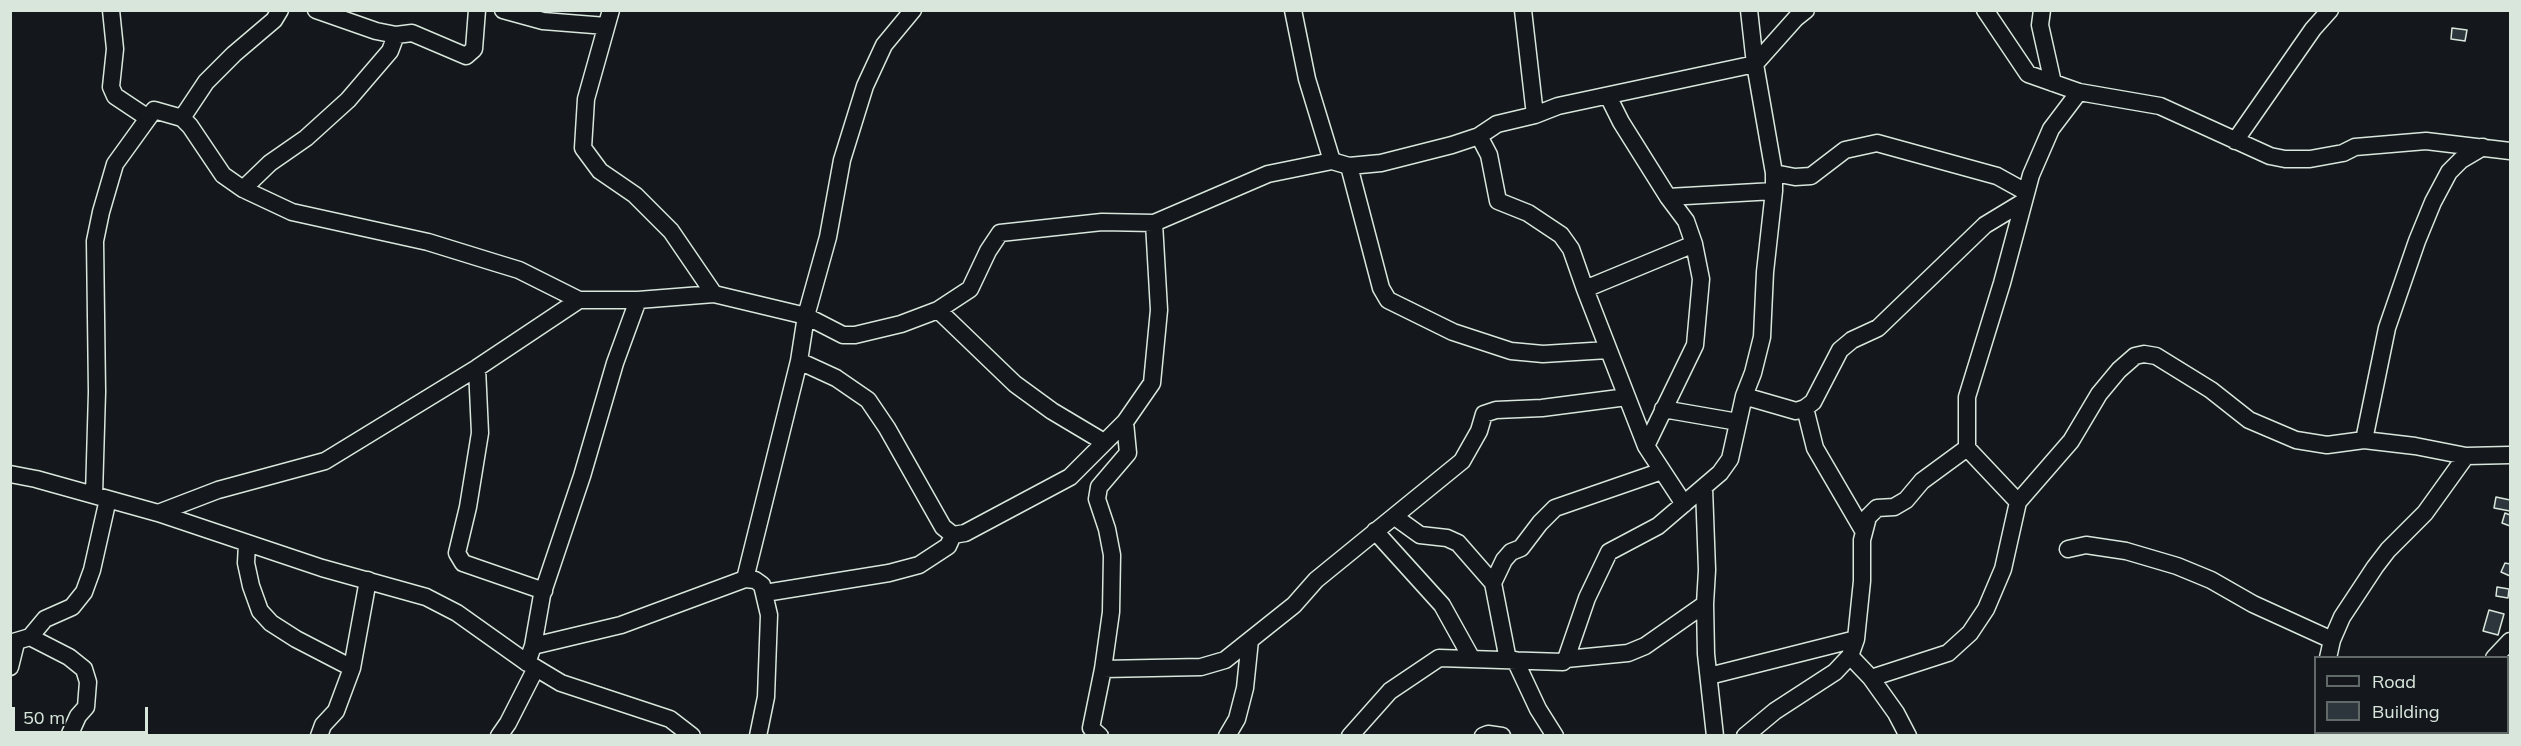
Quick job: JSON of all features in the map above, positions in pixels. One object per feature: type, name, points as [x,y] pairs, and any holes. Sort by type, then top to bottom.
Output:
[{"type":"street","points":[[111,10],[115,49],[111,87],[115,96],[148,118]]},
{"type":"street","points":[[182,118],[206,82],[234,54],[274,20],[280,10]]},
{"type":"street","points":[[316,10],[376,31],[396,35],[412,33],[466,56],[474,49],[477,10]]},
{"type":"street","points":[[503,10],[543,21],[609,18],[586,99],[583,148],[600,171],[635,195],[670,231],[714,294]]},
{"type":"street","points":[[745,579],[799,361],[806,316],[828,237],[842,160],[865,86],[884,45],[913,10]]},
{"type":"street","points":[[1293,10],[1307,79],[1332,161]]},
{"type":"street","points":[[1523,10],[1535,115]]},
{"type":"street","points":[[1566,659],[1587,598],[1609,552],[1658,526],[1704,488],[1720,473],[1730,459],[1744,396],[1753,373],[1762,337],[1766,252],[1774,191],[1774,173],[1755,64],[1749,10]]},
{"type":"street","points":[[10,667],[19,641],[37,632],[45,619],[72,607],[84,592],[92,570],[101,497],[95,241],[100,212],[115,164],[154,110],[182,118],[190,126],[223,175],[243,189],[292,212],[428,242],[512,268],[579,300],[638,300],[714,294],[806,316],[843,335],[855,335],[901,324],[938,310],[970,289],[988,251],[1000,233],[1054,225],[1102,222],[1154,223],[1268,174],[1332,161],[1349,166],[1381,163],[1479,136],[1497,124],[1535,115],[1558,106],[1755,64],[1806,10]]},
{"type":"street","points":[[1985,10],[2028,74],[2079,92],[2160,106],[2270,156],[2291,160],[2343,153],[2355,147],[2426,141],[2511,152]]},
{"type":"street","points":[[2042,10],[2040,25],[2053,83]]},
{"type":"street","points":[[2235,141],[2313,29],[2330,10]]},
{"type":"street","points":[[243,189],[270,163],[306,138],[348,99],[390,51],[396,35]]},
{"type":"street","points":[[2018,502],[1967,448],[1967,397],[2031,175],[2051,129],[2079,92]]},
{"type":"street","points":[[1608,96],[1621,122],[1668,197],[1686,221],[1694,244],[1701,279],[1695,345],[1646,446]]},
{"type":"street","points":[[1479,136],[1489,155],[1498,201],[1528,213],[1561,235],[1571,249],[1646,446],[1684,504]]},
{"type":"street","points":[[1774,173],[1795,177],[1811,176],[1845,150],[1877,142],[1988,173],[2025,197]]},
{"type":"street","points":[[2364,440],[2387,328],[2417,241],[2433,202],[2449,172],[2460,160],[2483,147]]},
{"type":"street","points":[[1349,166],[1381,288],[1388,300],[1409,313],[1453,332],[1511,351],[1543,354],[1608,350]]},
{"type":"street","points":[[1668,197],[1774,191]]},
{"type":"street","points":[[1744,396],[1796,411],[1805,408],[1813,402],[1840,350],[1852,340],[1878,328],[1985,225],[2025,197]]},
{"type":"street","points":[[953,535],[965,533],[1070,477],[1125,422],[1152,383],[1159,310],[1154,223]]},
{"type":"street","points":[[1585,289],[1694,244]]},
{"type":"street","points":[[158,513],[218,490],[325,461],[477,368],[579,300]]},
{"type":"street","points":[[499,735],[508,723],[531,666],[544,591],[582,476],[615,363],[638,300]]},
{"type":"street","points":[[938,310],[1015,384],[1052,411],[1104,442]]},
{"type":"street","points":[[1871,678],[1948,653],[1970,633],[1986,609],[2003,569],[2018,502],[2071,441],[2099,394],[2118,370],[2135,356],[2144,354],[2156,356],[2262,427],[2296,440],[2327,445],[2364,440],[2415,446],[2466,456],[2511,455]]},
{"type":"street","points":[[799,361],[836,378],[868,400],[887,428],[944,527],[953,535]]},
{"type":"street","points":[[477,368],[480,433],[470,496],[457,553],[462,563],[544,591]]},
{"type":"street","points":[[1103,669],[1201,667],[1225,660],[1294,605],[1316,580],[1462,461],[1479,431],[1484,414],[1496,410],[1542,408],[1627,397]]},
{"type":"street","points":[[1805,408],[1815,448],[1864,532]]},
{"type":"street","points":[[1663,409],[1738,422]]},
{"type":"street","points":[[1100,735],[1091,728],[1103,669],[1111,612],[1112,555],[1107,529],[1097,499],[1100,487],[1128,453],[1125,422]]},
{"type":"street","points":[[1745,735],[1775,711],[1836,672],[1850,656],[1856,639],[1864,532],[1868,518],[1877,507],[1894,507],[1906,500],[1922,482],[1967,448]]},
{"type":"street","points":[[2328,656],[2342,617],[2375,567],[2388,550],[2425,513],[2466,456]]},
{"type":"street","points":[[1493,583],[1504,560],[1511,552],[1521,548],[1555,508],[1662,471]]},
{"type":"street","points":[[10,474],[158,513],[247,543],[426,597],[457,613],[531,666],[561,683],[670,719],[692,735]]},
{"type":"street","points":[[1704,488],[1707,570],[1705,604],[1715,735]]},
{"type":"street","points":[[1395,517],[1420,534],[1447,538],[1458,543],[1493,583],[1512,660],[1538,709],[1555,735]]},
{"type":"street","points":[[1375,531],[1442,605],[1472,659]]},
{"type":"street","points":[[765,593],[890,573],[919,565],[948,546],[953,535]]},
{"type":"street","points":[[247,543],[246,563],[260,611],[271,623],[296,639],[352,668]]},
{"type":"street","points":[[2068,549],[2086,545],[2126,550],[2177,566],[2211,580],[2253,604],[2332,640]]},
{"type":"street","points":[[533,646],[621,625],[745,579],[755,580],[762,585],[769,615],[766,696],[758,735]]},
{"type":"street","points":[[319,735],[323,725],[336,711],[352,668],[368,580]]},
{"type":"street","points":[[1350,735],[1390,691],[1439,658],[1557,662],[1566,659],[1628,653],[1645,646],[1705,604]]},
{"type":"street","points":[[1709,676],[1856,639]]},
{"type":"street","points":[[1227,735],[1237,719],[1245,688],[1250,640]]},
{"type":"street","points":[[19,641],[69,657],[84,669],[88,682],[86,707],[78,716],[69,735]]},
{"type":"street","points":[[2495,656],[2511,641]]},
{"type":"street","points":[[1850,656],[1871,678],[1896,713],[1908,735]]},
{"type":"street","points":[[1484,735],[1502,735]]},
{"type":"building","points":[[2452,28],[2467,30],[2465,41],[2451,39]]},
{"type":"building","points":[[2496,497],[2510,500],[2510,511],[2494,508]]},
{"type":"building","points":[[2505,513],[2510,515],[2510,526],[2502,523]]},
{"type":"building","points":[[2505,563],[2510,564],[2510,576],[2501,572]]},
{"type":"building","points":[[2497,587],[2509,589],[2508,598],[2496,596]]},
{"type":"building","points":[[2489,610],[2504,614],[2498,635],[2483,631]]}]
